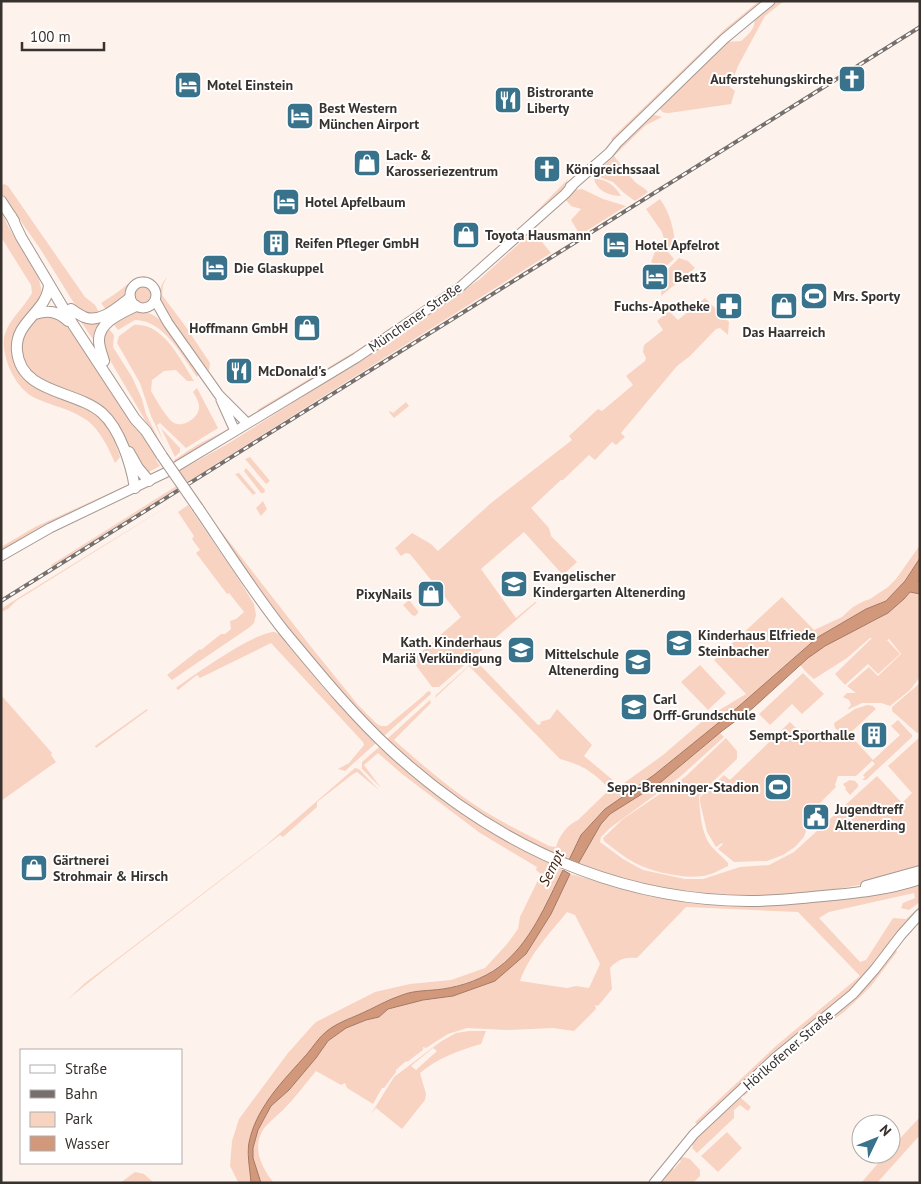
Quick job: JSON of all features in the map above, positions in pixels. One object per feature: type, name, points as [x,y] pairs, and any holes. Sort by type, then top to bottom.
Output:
[{"type":"main road","points":[[1,200],[140,416],[146,431]]},
{"type":"main road","points":[[11,216],[21,238],[74,326],[135,419],[146,431],[284,631],[345,703],[389,748],[466,811],[507,836],[576,869],[615,882],[664,894],[726,900],[782,900],[875,890],[920,879]]},
{"type":"main road","points":[[49,284],[47,298],[35,314],[26,322],[18,338],[18,358],[24,370],[40,385],[79,399],[94,407],[112,425],[123,445],[149,482]]},
{"type":"main road","points":[[71,309],[84,317],[94,319],[133,302]]},
{"type":"main road","points":[[104,361],[99,341],[101,329],[133,302]]},
{"type":"main road","points":[[35,314],[48,311],[56,313],[74,326]]},
{"type":"main road","points":[[123,445],[135,488]]},
{"type":"main road","points":[[831,895],[920,871]]},
{"type":"street","name":"Münchener Straße","points":[[5,554],[50,528],[149,482],[180,465],[256,417],[356,358],[459,288],[571,189],[604,156],[608,148],[617,143],[724,39],[770,1]]},
{"type":"street","points":[[148,308],[157,296],[156,288],[150,282],[138,282],[134,285],[133,302],[148,308],[168,323]]},
{"type":"street","points":[[155,300],[168,323],[219,395],[247,423]]},
{"type":"street","points":[[219,395],[234,431]]},
{"type":"street","name":"Hörlkofener Straße","points":[[654,1183],[694,1134],[776,1058],[853,994],[920,914]]},
{"type":"green space","points":[[759,1],[763,1],[728,30],[613,141],[611,139],[725,29]]},
{"type":"green space","points":[[775,1],[784,1],[765,16],[738,66],[730,87],[735,91],[731,104],[669,113],[661,111],[659,107],[726,42],[741,41],[747,36],[753,28],[755,17]]},
{"type":"green space","points":[[649,116],[662,117],[646,125],[614,156],[632,179],[648,192],[635,201],[613,182],[599,177],[598,171],[612,158],[611,153]]},
{"type":"green space","points":[[568,179],[564,188],[479,269],[374,343],[287,394],[285,397],[259,411],[257,410],[359,349],[459,282],[507,241]]},
{"type":"green space","points":[[594,179],[610,183],[621,196],[604,192],[598,187]]},
{"type":"green space","points":[[4,184],[8,186],[85,297],[95,305],[100,314],[88,314],[77,308],[41,250],[1,193],[1,186]]},
{"type":"green space","points":[[582,189],[603,199],[626,206],[580,235],[571,220],[581,209],[571,206],[565,199],[576,190]]},
{"type":"green space","points":[[660,199],[671,223],[676,250],[672,251],[666,247],[662,232],[646,209]]},
{"type":"green space","points":[[1,209],[7,224],[39,279],[42,293],[19,326],[23,377],[34,387],[97,414],[112,433],[120,457],[115,463],[107,446],[93,425],[75,413],[28,394],[16,381],[12,373],[5,355],[5,333],[32,293],[31,285],[1,237]]},
{"type":"green space","points":[[533,231],[551,253],[52,567],[51,565],[178,485],[172,475],[229,443],[409,329],[480,279]]},
{"type":"green space","points":[[659,245],[663,246],[674,259],[663,269],[651,262]]},
{"type":"green space","points":[[679,258],[688,261],[695,268],[661,296],[662,275]]},
{"type":"green space","points":[[143,276],[148,277],[148,279],[137,279],[133,282],[129,286],[126,296],[107,311],[101,303],[132,281]]},
{"type":"green space","points":[[167,277],[163,285],[162,295],[210,363],[209,371],[160,304],[161,287]]},
{"type":"green space","points":[[143,285],[150,288],[153,295],[150,302],[143,305],[136,302],[133,295],[136,288]]},
{"type":"green space","points":[[705,298],[729,322],[728,335],[720,328],[716,329],[690,356],[677,366],[621,433],[625,437],[616,445],[612,442],[595,460],[589,455],[531,508],[549,528],[551,536],[577,562],[563,575],[524,532],[481,569],[516,618],[537,602],[439,687],[432,687],[412,660],[461,617],[410,554],[406,553],[401,556],[395,548],[412,533],[431,544],[438,551],[491,503],[572,440],[569,436],[598,409],[602,411],[633,385],[626,376],[645,361],[644,345],[663,330],[657,321],[669,311],[678,320]]},
{"type":"green space","points":[[134,310],[153,315],[165,325],[199,373],[197,377],[171,341],[155,326],[135,320],[118,330],[112,322]]},
{"type":"green space","points":[[41,316],[55,317],[72,328],[157,458],[156,460],[160,466],[145,474],[119,429],[102,409],[40,381],[29,371],[23,361],[20,345],[30,323]]},
{"type":"green space","points":[[108,318],[96,344],[80,320]]},
{"type":"green space","points":[[134,325],[144,326],[162,336],[170,344],[194,381],[187,381],[176,370],[164,371],[152,380],[151,391],[168,417],[178,424],[187,423],[194,418],[199,410],[193,392],[197,388],[218,428],[186,448],[160,423],[157,425],[164,443],[151,416],[140,383],[117,343],[119,336]]},
{"type":"green space","points":[[107,327],[114,335],[113,347],[132,377],[162,449],[104,350],[103,332]]},
{"type":"green space","points":[[406,402],[409,406],[394,418],[389,412],[393,413]]},
{"type":"green space","points":[[161,428],[180,448],[180,452],[175,457]]},
{"type":"green space","points":[[222,432],[175,462],[174,460],[197,445]]},
{"type":"green space","points":[[250,457],[270,481],[266,484],[245,459]]},
{"type":"green space","points":[[246,468],[265,490],[264,493],[261,493],[244,471]]},
{"type":"green space","points":[[239,473],[256,493],[253,495],[235,474]]},
{"type":"green space","points":[[132,483],[133,486],[1,553],[1,547],[35,527]]},
{"type":"green space","points":[[179,499],[1,612],[1,609],[10,603]]},
{"type":"green space","points":[[263,501],[267,509],[261,516],[256,508]]},
{"type":"green space","points":[[188,505],[238,578],[254,604],[256,615],[254,623],[250,627],[172,680],[167,675],[221,634],[225,634],[231,629],[230,621],[236,619],[244,612],[229,593],[227,594],[196,553],[200,550],[192,539],[194,536],[178,512]]},
{"type":"green space","points":[[203,508],[312,648],[358,705],[377,724],[387,726],[427,692],[430,691],[431,694],[384,736],[329,678],[307,651],[264,595]]},
{"type":"green space","points":[[920,545],[920,558],[905,581],[886,601],[866,609],[818,637],[738,707],[654,775],[605,809],[581,835],[569,860],[554,855],[465,806],[397,750],[387,739],[430,700],[431,703],[394,740],[475,805],[521,832],[549,846],[556,847],[561,835],[567,828],[610,789],[587,770],[560,759],[469,666],[435,698],[474,661],[538,725],[541,724],[540,722],[550,719],[557,709],[592,745],[584,756],[620,786],[663,755],[706,718],[746,694],[714,660],[782,597],[814,630],[842,617],[853,607],[888,587],[896,579]]},
{"type":"green space","points":[[910,592],[920,594],[920,677],[910,690],[890,706],[881,703],[862,703],[847,710],[851,705],[849,700],[843,697],[847,693],[856,693],[847,686],[869,667],[878,676],[901,654],[889,639],[887,640],[900,654],[878,674],[868,664],[845,685],[835,674],[872,638],[847,658],[814,679],[800,665],[831,642],[888,613]]},
{"type":"green space","points":[[409,600],[418,611],[415,616],[403,605]]},
{"type":"green space","points":[[275,632],[281,636],[326,691],[376,743],[345,771],[338,769],[349,763],[364,745],[363,742],[271,643],[200,678],[197,675],[178,690],[176,688],[210,664],[254,638]]},
{"type":"green space","points":[[700,665],[726,693],[708,710],[681,682]]},
{"type":"green space","points":[[803,673],[824,694],[802,714],[792,704],[770,725],[759,714]]},
{"type":"green space","points":[[920,683],[920,731],[917,733],[892,711],[892,707]]},
{"type":"green space","points":[[1,695],[52,753],[51,755],[56,762],[1,801]]},
{"type":"green space","name":"Sepp-Brenninger-Stadion","points":[[867,705],[873,706],[876,709],[849,734],[873,760],[900,735],[891,726],[898,720],[912,737],[866,780],[862,780],[865,777],[863,775],[875,764],[872,761],[856,776],[838,776],[836,787],[806,817],[809,821],[804,837],[795,847],[783,855],[767,861],[734,862],[718,849],[722,843],[716,847],[707,832],[700,797],[724,775],[730,780],[790,722],[798,730],[813,731],[829,742],[842,734],[835,728],[834,723],[855,709]]},
{"type":"green space","points":[[148,710],[96,748],[95,746]]},
{"type":"green space","points":[[720,733],[724,737],[681,776],[610,828],[601,837],[600,842],[623,859],[643,870],[685,879],[703,879],[740,867],[769,865],[794,852],[877,776],[902,803],[912,793],[888,766],[920,737],[920,868],[852,886],[817,892],[748,896],[713,895],[643,885],[578,864],[601,824],[610,814],[661,782]]},
{"type":"green space","points":[[726,738],[737,751],[737,759],[699,797],[705,835],[711,846],[728,863],[728,866],[703,876],[668,874],[635,863],[604,841],[603,838],[623,819],[685,777]]},
{"type":"green space","points":[[379,747],[464,815],[499,837],[563,870],[529,934],[513,955],[498,967],[483,977],[462,984],[444,989],[403,994],[341,1022],[326,1032],[264,1105],[249,1139],[251,1183],[238,1182],[230,1166],[232,1141],[239,1119],[288,1053],[312,1026],[316,1022],[375,992],[410,984],[451,980],[485,968],[518,929],[520,917],[541,874],[536,870],[537,867],[480,833],[402,774],[378,753],[364,765],[381,788],[362,769],[362,762]]},
{"type":"green space","points":[[355,768],[359,769],[379,790],[357,772],[353,774],[317,802],[317,807],[283,837],[280,835],[67,1000],[85,983],[265,846]]},
{"type":"green space","points":[[850,780],[855,781],[858,787],[850,795],[843,784]]},
{"type":"green space","points":[[570,874],[620,887],[723,904],[920,882],[920,902],[909,910],[901,908],[903,903],[915,898],[914,893],[829,912],[819,918],[860,962],[866,960],[893,918],[906,919],[920,906],[920,910],[860,983],[699,1126],[695,1122],[777,1045],[860,976],[798,912],[686,907],[637,958],[622,959],[610,968],[612,989],[598,1006],[595,1005],[596,1009],[574,1031],[553,1028],[506,1030],[467,1028],[448,1034],[426,1048],[423,1047],[423,1050],[396,1070],[384,1088],[382,1088],[373,1104],[347,1088],[345,1083],[341,1085],[316,1071],[292,1101],[261,1133],[258,1148],[259,1156],[265,1170],[274,1183],[261,1183],[253,1158],[253,1148],[258,1130],[271,1106],[289,1090],[328,1042],[346,1028],[379,1017],[388,1009],[423,1000],[453,996],[495,981],[526,954],[551,914]],"holes":[[[567,912],[575,915],[600,964],[589,988],[576,986],[567,988],[520,981],[534,953],[547,936]]]},
{"type":"green space","points":[[896,950],[897,952],[871,986],[860,997],[844,1012],[794,1049],[744,1096],[742,1093],[890,953]]},
{"type":"green space","points":[[486,1031],[481,1044],[442,1059],[420,1073],[426,1094],[425,1100],[402,1129],[376,1108],[371,1114],[394,1077],[440,1042],[456,1033]],"holes":[[[433,1048],[437,1051],[416,1070],[411,1066]]]},
{"type":"green space","points":[[737,1097],[740,1097],[751,1107],[748,1111],[740,1105],[734,1110],[734,1118],[697,1153],[692,1148],[693,1146],[690,1142]]},
{"type":"green space","points":[[920,1117],[920,1135],[901,1156],[901,1137]]},
{"type":"green space","points":[[727,1132],[742,1148],[718,1172],[701,1156]]},
{"type":"green space","points":[[683,1157],[690,1159],[700,1170],[700,1176],[693,1183],[657,1183],[672,1167],[674,1169],[681,1161],[679,1159]]},
{"type":"green space","points":[[877,1164],[894,1164],[877,1183],[861,1183]]},
{"type":"green space","points":[[135,1172],[144,1174],[154,1183],[120,1183]]},
{"type":"water","points":[[920,558],[920,578],[918,581],[920,582],[920,594],[910,592],[888,613],[825,646],[808,658],[753,708],[722,731],[661,782],[610,814],[601,824],[578,864],[569,860],[581,835],[605,809],[654,775],[738,707],[818,637],[866,609],[886,601],[905,581]]},
{"type":"water","points":[[563,870],[570,874],[551,914],[526,954],[495,981],[453,996],[423,1000],[388,1009],[379,1017],[346,1028],[328,1041],[289,1090],[271,1106],[258,1130],[253,1148],[253,1158],[261,1183],[251,1183],[248,1154],[249,1143],[259,1114],[273,1093],[321,1036],[339,1023],[396,997],[412,992],[443,989],[465,984],[499,967],[520,947],[536,923]]},
{"type":"railway","points":[[1,601],[920,27]]},
{"type":"place","name":"Auferstehungskirche","points":[[852,79]]},
{"type":"place","name":"Motel Einstein","points":[[188,85]]},
{"type":"place","name":"Bistrorante Liberty","points":[[508,100]]},
{"type":"place","name":"Best Western München Airport","points":[[300,116]]},
{"type":"place","name":"Lack- & Karosseriezentrum","points":[[367,163]]},
{"type":"place","name":"Königreichssaal","points":[[547,169]]},
{"type":"place","name":"Hotel Apfelbaum","points":[[286,202]]},
{"type":"place","name":"Toyota Hausmann","points":[[466,235]]},
{"type":"place","name":"Reifen Pfleger GmbH","points":[[276,243]]},
{"type":"place","name":"Hotel Apfelrot","points":[[616,245]]},
{"type":"place","name":"Die Glaskuppel","points":[[215,268]]},
{"type":"place","name":"Bett3","points":[[655,277]]},
{"type":"place","name":"Mrs. Sporty","points":[[814,296]]},
{"type":"place","name":"Fuchs-Apotheke","points":[[729,306]]},
{"type":"place","name":"Das Haarreich","points":[[784,306]]},
{"type":"place","name":"Hoffmann GmbH","points":[[307,328]]},
{"type":"place","name":"McDonald's","points":[[239,371]]},
{"type":"place","name":"Evangelischer Kindergarten Altenerding","points":[[514,584]]},
{"type":"place","name":"PixyNails","points":[[431,594]]},
{"type":"place","name":"Kinderhaus Elfriede Steinbacher","points":[[679,643]]},
{"type":"place","name":"Kath. Kinderhaus Mariä Verkündigung","points":[[521,650]]},
{"type":"place","name":"Mittelschule Altenerding","points":[[638,662]]},
{"type":"place","name":"Carl Orff-Grundschule","points":[[634,707]]},
{"type":"place","name":"Sempt-Sporthalle","points":[[874,735]]},
{"type":"place","name":"Sepp-Brenninger-Stadion","points":[[778,787]]},
{"type":"place","name":"Jugendtreff Altenerding","points":[[816,817]]},
{"type":"place","name":"Gärtnerei Strohmair & Hirsch","points":[[34,868]]},
{"type":"water label","name":"Sempt","points":[[551,868]]}]
